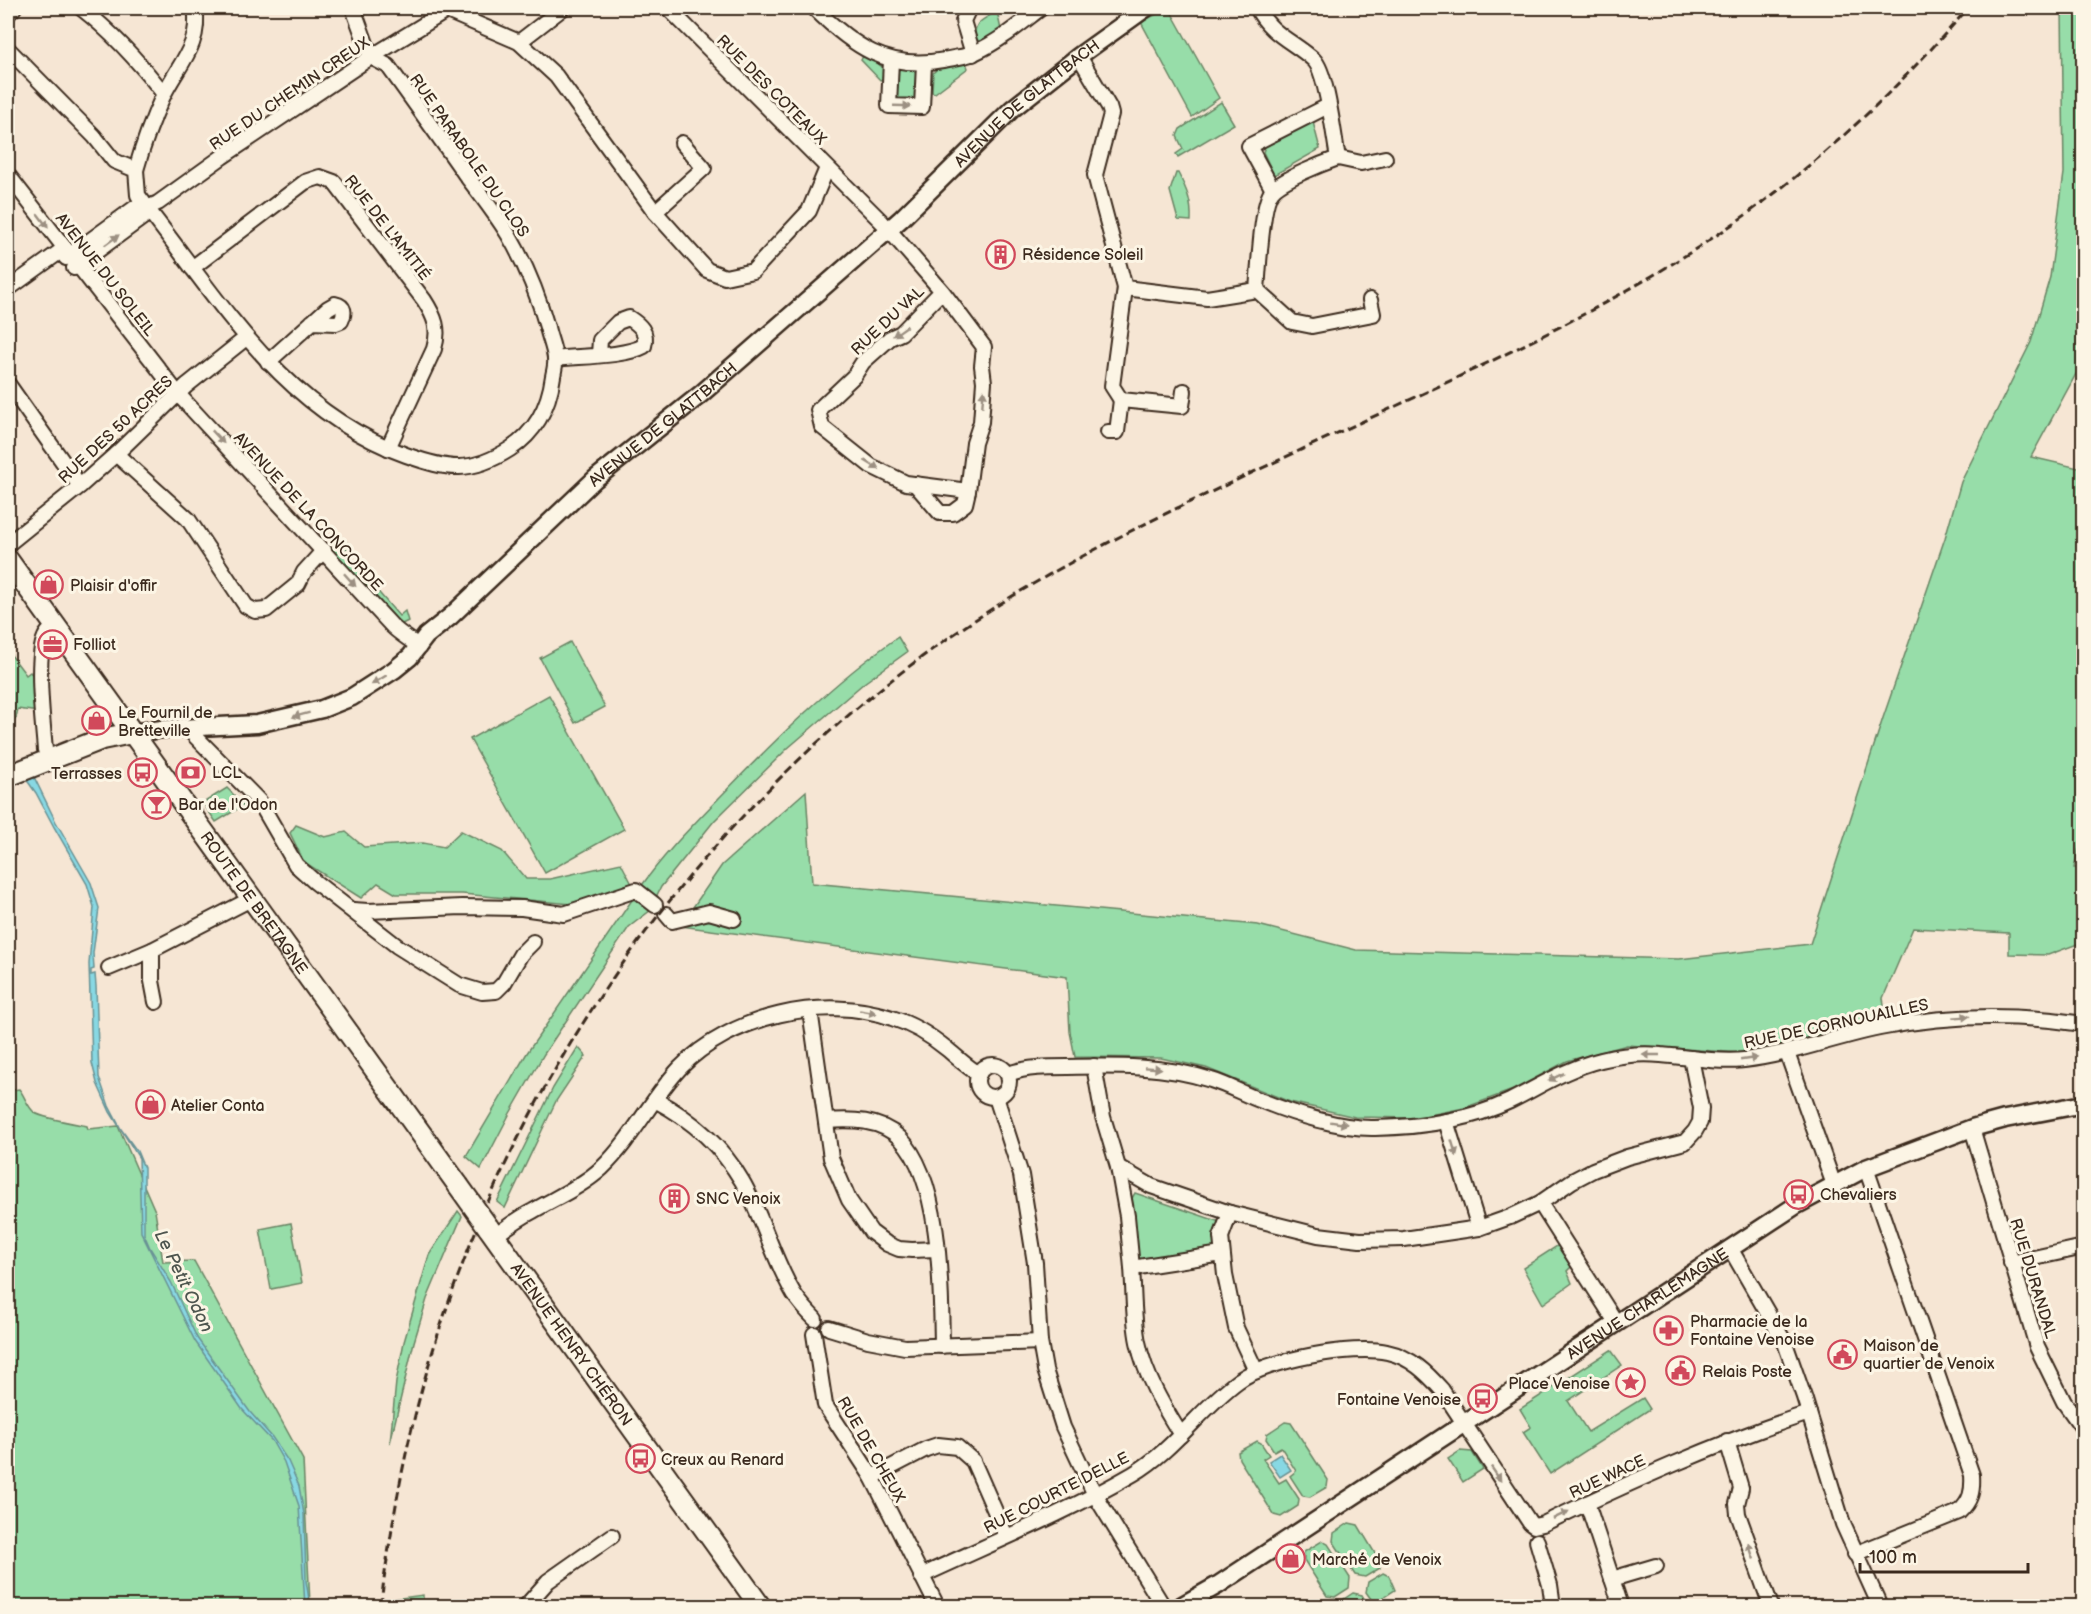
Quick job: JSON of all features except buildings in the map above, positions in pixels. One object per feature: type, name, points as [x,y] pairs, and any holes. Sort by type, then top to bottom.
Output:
[{"type":"main road","name":"ROUTE DE BRETAGNE","points":[[8,560],[491,1232]]},
{"type":"main road","points":[[17,772],[102,739],[132,733]]},
{"type":"main road","name":"AVENUE HENRY CHÉRON","points":[[491,1232],[759,1606]]},
{"type":"street","points":[[8,14],[14,8]]},
{"type":"street","points":[[81,8],[95,18],[147,72],[164,94]]},
{"type":"street","points":[[149,210],[138,195],[136,170],[143,144],[164,94],[190,52],[197,18],[195,8]]},
{"type":"street","points":[[353,8],[371,57]]},
{"type":"street","points":[[519,42],[563,8]]},
{"type":"street","name":"RUE DES COTEAUX","points":[[668,8],[889,230]]},
{"type":"street","points":[[814,8],[840,33],[869,52],[891,60],[924,64],[973,54],[1003,37],[1041,8]]},
{"type":"street","points":[[969,8],[963,21],[973,54]]},
{"type":"street","name":"AVENUE DE GLATTBACH","points":[[132,733],[257,724],[322,709],[352,697],[408,660],[426,636],[451,616],[595,479],[701,394],[889,230],[1011,109],[1146,8]]},
{"type":"street","points":[[1257,8],[1264,22],[1315,62],[1323,78],[1338,158]]},
{"type":"street","name":"RUE DU CHEMIN CREUX","points":[[8,289],[71,258],[149,210],[222,157],[371,57],[449,9]]},
{"type":"street","name":"RUE DES COTEAUX","points":[[449,9],[519,42],[556,76],[655,212],[707,270],[725,278],[753,271],[809,211],[827,168]]},
{"type":"street","points":[[8,49],[94,136],[114,161],[136,170]]},
{"type":"street","points":[[1079,56],[1111,114],[1095,175],[1125,288],[1112,386],[1121,399],[1117,432],[1108,432]]},
{"type":"street","name":"RUE PARABOLE DU CLOS","points":[[149,210],[246,338],[268,362],[314,404],[354,431],[388,448],[436,465],[457,467],[477,465],[496,458],[527,435],[538,421],[551,392],[555,358],[538,294],[508,235],[388,66],[371,57]]},
{"type":"street","points":[[891,60],[889,106],[922,107],[924,64]]},
{"type":"street","points":[[1272,190],[1249,146],[1328,106]]},
{"type":"street","points":[[655,212],[704,168],[682,143]]},
{"type":"street","points":[[1257,290],[1266,200],[1272,190],[1320,164],[1338,158],[1360,164],[1385,158]]},
{"type":"street","name":"AVENUE DU SOLEIL","points":[[8,175],[178,394]]},
{"type":"street","name":"RUE DE L'AMITIÉ","points":[[192,268],[305,182],[320,177],[334,182],[424,300],[437,325],[434,349],[388,448]]},
{"type":"street","name":"RUE DU VAL","points":[[889,230],[942,291],[984,347],[981,422],[974,444],[965,504],[954,513],[940,513],[915,484]]},
{"type":"street","points":[[1125,288],[1207,298],[1257,290]]},
{"type":"street","points":[[1257,290],[1292,322],[1312,326],[1373,314],[1370,300]]},
{"type":"street","name":"RUE DU VAL","points":[[942,291],[901,333],[890,338],[863,362],[854,376],[818,410],[822,427],[871,466],[906,483],[968,491]]},
{"type":"street","points":[[268,362],[312,322]]},
{"type":"street","name":"RUE DES 50 ACRES","points":[[8,544],[80,486],[178,394],[246,338]]},
{"type":"street","points":[[555,358],[599,354]]},
{"type":"street","points":[[8,384],[80,486]]},
{"type":"street","points":[[1121,399],[1182,406],[1184,391]]},
{"type":"street","name":"AVENUE DE LA CONCORDE","points":[[178,394],[392,626],[419,647]]},
{"type":"street","points":[[116,454],[188,519],[246,606],[251,609],[266,610],[292,589],[324,550]]},
{"type":"street","points":[[45,750],[40,676],[45,636],[55,627]]},
{"type":"street","points":[[190,728],[214,758],[259,801],[296,865],[397,946],[459,985],[482,992],[496,991],[504,983],[521,954],[533,942]]},
{"type":"street","points":[[352,910],[522,908],[564,914],[636,890],[672,921],[709,912],[734,919]]},
{"type":"street","points":[[109,968],[152,950],[251,899]]},
{"type":"street","points":[[152,950],[152,981],[156,1002]]},
{"type":"street","points":[[491,1232],[579,1186],[626,1143],[655,1100],[682,1066],[733,1031],[768,1017],[810,1010],[853,1009],[893,1018],[922,1031],[979,1074]]},
{"type":"street","points":[[810,1010],[831,1158],[838,1178],[859,1216],[872,1232],[887,1244],[899,1249],[926,1251],[937,1249]]},
{"type":"street","name":"RUE DE CORNOUAILLES","points":[[1008,1074],[1035,1068],[1094,1066],[1159,1068],[1212,1080],[1264,1102],[1316,1120],[1371,1128],[1411,1126],[1478,1113],[1509,1101],[1570,1070],[1600,1060],[1631,1054],[1740,1060],[1787,1053],[1882,1028],[1931,1019],[1975,1016],[2022,1017],[2084,1024]]},
{"type":"street","points":[[1787,1053],[1834,1185]]},
{"type":"street","points":[[1118,1167],[1151,1186],[1230,1213],[1318,1235],[1360,1240],[1404,1239],[1479,1228],[1540,1203],[1593,1170],[1627,1157],[1685,1142],[1700,1122],[1701,1108],[1691,1058]]},
{"type":"street","points":[[993,1065],[999,1066],[1008,1074],[1009,1086],[1004,1093],[996,1097],[986,1095],[980,1090],[978,1079],[983,1069],[993,1065]]},
{"type":"street","points":[[1094,1066],[1103,1117],[1118,1167],[1126,1216],[1137,1334],[1144,1363],[1158,1397],[1181,1435]]},
{"type":"street","points":[[996,1097],[1015,1154],[1029,1220],[1035,1263],[1040,1342],[1063,1427],[1095,1495],[1163,1606]]},
{"type":"street","points":[[655,1100],[692,1123],[730,1163],[751,1200],[795,1295],[822,1336],[829,1328],[885,1344],[905,1347],[1040,1342]]},
{"type":"street","name":"AVENUE CHARLEMAGNE","points":[[1181,1606],[1218,1585],[1795,1206],[1866,1168],[1972,1128],[2005,1119],[2084,1104]]},
{"type":"street","points":[[826,1121],[855,1119],[874,1124],[899,1137],[918,1163],[926,1187],[941,1275],[942,1346]]},
{"type":"street","points":[[1446,1121],[1479,1228]]},
{"type":"street","name":"RUE DURANDAL","points":[[1972,1128],[2030,1327],[2045,1365],[2064,1402],[2084,1430]]},
{"type":"street","points":[[1855,1554],[1959,1512],[1972,1495],[1973,1486],[1972,1475],[1866,1168]]},
{"type":"street","points":[[1540,1203],[1617,1324]]},
{"type":"street","points":[[1230,1213],[1221,1237],[1228,1297],[1236,1328],[1256,1371]]},
{"type":"street","points":[[2011,1263],[2084,1247]]},
{"type":"street","points":[[1730,1248],[1785,1343],[1839,1513],[1855,1554],[1880,1606]]},
{"type":"street","points":[[1132,1268],[1222,1254]]},
{"type":"street","name":"RUE DE CHEUX","points":[[814,1327],[825,1405],[872,1476],[937,1606]]},
{"type":"street","name":"RUE COURTE DELLE","points":[[921,1576],[1095,1495],[1136,1472],[1158,1456],[1232,1386],[1256,1371],[1300,1358],[1346,1350],[1368,1349],[1389,1352],[1408,1360],[1428,1374],[1442,1390],[1463,1425]]},
{"type":"street","name":"RUE WACE","points":[[1463,1425],[1534,1526],[1727,1441],[1809,1413]]},
{"type":"street","points":[[1727,1441],[1741,1488],[1737,1504],[1738,1514],[1771,1606]]},
{"type":"street","points":[[872,1476],[926,1449],[938,1445],[957,1447],[973,1461],[1006,1536]]},
{"type":"street","points":[[1587,1503],[1621,1606]]},
{"type":"street","points":[[526,1606],[548,1581],[612,1536]]},
{"type":"street","points":[[1538,1541],[1553,1606]]},
{"type":"street","points":[[1612,1579],[1656,1566]]},
{"type":"green space","points":[[1169,8],[1219,98],[1192,117],[1141,22]]},
{"type":"green space","points":[[2062,8],[2083,8],[2083,361],[2031,457],[2083,469],[2084,827],[2074,868],[2083,868],[2083,942],[2048,955],[2009,954],[2009,933],[1913,928],[1883,998],[1886,1017],[1784,1045],[1742,1053],[1627,1045],[1567,1061],[1513,1090],[1464,1108],[1415,1118],[1355,1117],[1290,1102],[1206,1068],[1161,1058],[1075,1057],[1070,1032],[1067,977],[680,926],[722,865],[806,791],[812,883],[1258,925],[1356,950],[1679,959],[1810,944],[1883,718],[1945,538],[1961,482],[2031,342],[2050,277],[2064,173]]},
{"type":"green space","points":[[997,11],[1001,30],[983,42],[976,40],[977,25]]},
{"type":"green space","points":[[863,56],[885,68],[883,79],[880,80],[861,60]]},
{"type":"green space","points":[[966,63],[968,68],[935,93],[932,92],[933,73],[937,69]]},
{"type":"green space","points":[[901,68],[916,70],[919,73],[918,99],[915,101],[899,100],[897,97],[898,71]]},
{"type":"green space","points":[[1221,102],[1234,124],[1178,157],[1176,154],[1183,149],[1177,136],[1180,129]]},
{"type":"green space","points":[[1313,122],[1320,149],[1274,175],[1263,152],[1266,144]]},
{"type":"green space","points":[[1176,173],[1188,196],[1191,221],[1178,220],[1170,191]]},
{"type":"green space","points":[[343,540],[351,545],[343,551],[399,616],[405,611],[408,621],[400,625],[332,554],[335,544]]},
{"type":"green space","points":[[898,637],[907,652],[864,683],[788,748],[714,821],[661,887],[657,895],[659,899],[653,900],[640,888],[688,831],[782,734],[827,693]]},
{"type":"green space","points":[[570,642],[605,707],[575,723],[540,658]]},
{"type":"green space","points":[[8,651],[26,675],[30,672],[35,678],[39,712],[18,709],[16,718],[8,731]]},
{"type":"green space","points":[[549,695],[624,829],[545,873],[470,739]]},
{"type":"green space","points":[[227,788],[244,805],[216,822],[203,803]]},
{"type":"green space","points":[[296,825],[325,837],[346,832],[364,847],[423,843],[444,847],[461,831],[502,851],[526,879],[550,879],[621,863],[632,884],[572,904],[462,894],[396,894],[378,883],[361,898],[304,862],[290,833]]},
{"type":"green space","points":[[634,897],[651,910],[629,927],[544,1054],[481,1169],[466,1156],[527,1053]]},
{"type":"green space","points":[[578,1047],[586,1056],[556,1101],[505,1208],[497,1202],[553,1088]]},
{"type":"green space","points":[[19,1089],[30,1108],[39,1115],[87,1126],[88,1129],[118,1126],[155,1211],[163,1262],[194,1261],[303,1460],[310,1604],[369,1602],[368,1606],[8,1606],[8,1094]]},
{"type":"green space","points":[[1135,1193],[1220,1222],[1217,1249],[1140,1263],[1136,1259],[1129,1203]]},
{"type":"green space","points":[[458,1211],[462,1216],[427,1299],[414,1342],[390,1443],[396,1382],[404,1342],[429,1255]]},
{"type":"green space","points":[[291,1223],[302,1283],[271,1289],[260,1229]]},
{"type":"green space","points":[[1560,1244],[1572,1266],[1567,1271],[1572,1283],[1543,1304],[1523,1268]]},
{"type":"green space","points":[[1611,1350],[1622,1365],[1568,1401],[1588,1432],[1643,1398],[1650,1409],[1550,1474],[1523,1432],[1531,1427],[1520,1409]]},
{"type":"green space","points":[[1285,1422],[1291,1423],[1328,1480],[1327,1487],[1310,1497],[1303,1496],[1290,1476],[1296,1471],[1281,1447],[1274,1451],[1266,1439],[1267,1434]]},
{"type":"green space","points":[[1257,1441],[1269,1455],[1263,1459],[1279,1483],[1286,1479],[1299,1499],[1298,1506],[1281,1517],[1274,1515],[1239,1459],[1238,1452]]},
{"type":"green space","points":[[1460,1451],[1472,1452],[1483,1469],[1463,1482],[1448,1459]]},
{"type":"green space","points":[[1349,1523],[1358,1525],[1379,1560],[1380,1568],[1365,1577],[1355,1575],[1333,1541],[1334,1533]]},
{"type":"green space","points":[[1322,1541],[1328,1544],[1350,1578],[1349,1588],[1335,1597],[1327,1596],[1304,1560],[1304,1552]]},
{"type":"green space","points":[[1383,1573],[1389,1576],[1395,1590],[1378,1601],[1371,1599],[1366,1592],[1368,1582]]},
{"type":"green space","points":[[1353,1593],[1362,1595],[1366,1602],[1365,1606],[1338,1606],[1338,1603]]},
{"type":"green space","points":[[423,1595],[423,1606],[385,1606],[386,1600]]},
{"type":"water","points":[[8,754],[34,777],[56,822],[91,883],[99,908],[93,953],[94,969],[91,970],[91,975],[95,974],[96,986],[99,1077],[109,1106],[121,1129],[137,1151],[144,1168],[144,1234],[171,1282],[197,1338],[288,1461],[299,1486],[304,1514],[306,1581],[310,1606],[305,1606],[299,1506],[284,1462],[272,1441],[242,1409],[195,1341],[141,1232],[139,1158],[110,1112],[97,1083],[92,1063],[89,964],[94,907],[87,884],[36,793],[8,761]]},
{"type":"water","points":[[1280,1454],[1291,1470],[1280,1477],[1269,1461]]},
{"type":"railway","points":[[381,1606],[392,1529],[420,1395],[462,1265],[517,1140],[584,1021],[663,910],[752,806],[851,713],[960,630],[1037,582],[1171,511],[1510,352],[1600,305],[1688,254],[1771,196],[1824,153],[1899,83],[1968,8]]},
{"type":"place","name":"Résidence Soleil","points":[[1001,254]]},
{"type":"place","name":"Plaisir d'offir","points":[[49,585]]},
{"type":"place","name":"Folliot","points":[[52,644]]},
{"type":"place","name":"Le Fournil de Bretteville","points":[[97,721]]},
{"type":"place","name":"LCL","points":[[191,772]]},
{"type":"place","name":"Terrasses","points":[[143,773]]},
{"type":"place","name":"Bar de l'Odon","points":[[157,804]]},
{"type":"place","name":"Atelier Conta","points":[[150,1105]]},
{"type":"place","name":"Chevaliers","points":[[1799,1194]]},
{"type":"place","name":"SNC Venoix","points":[[675,1198]]},
{"type":"place","name":"Pharmacie de la Fontaine Venoise","points":[[1669,1330]]},
{"type":"place","name":"Maison de quartier de Venoix","points":[[1842,1354]]},
{"type":"place","name":"Relais Poste","points":[[1681,1371]]},
{"type":"place","name":"Place Venoise","points":[[1631,1383]]},
{"type":"place","name":"Fontaine Venoise","points":[[1482,1399]]},
{"type":"place","name":"Creux au Renard","points":[[640,1459]]},
{"type":"place","name":"Marché de Venoix","points":[[1291,1559]]},
{"type":"water label","name":"Le Petit Odon","points":[[184,1281]]}]
